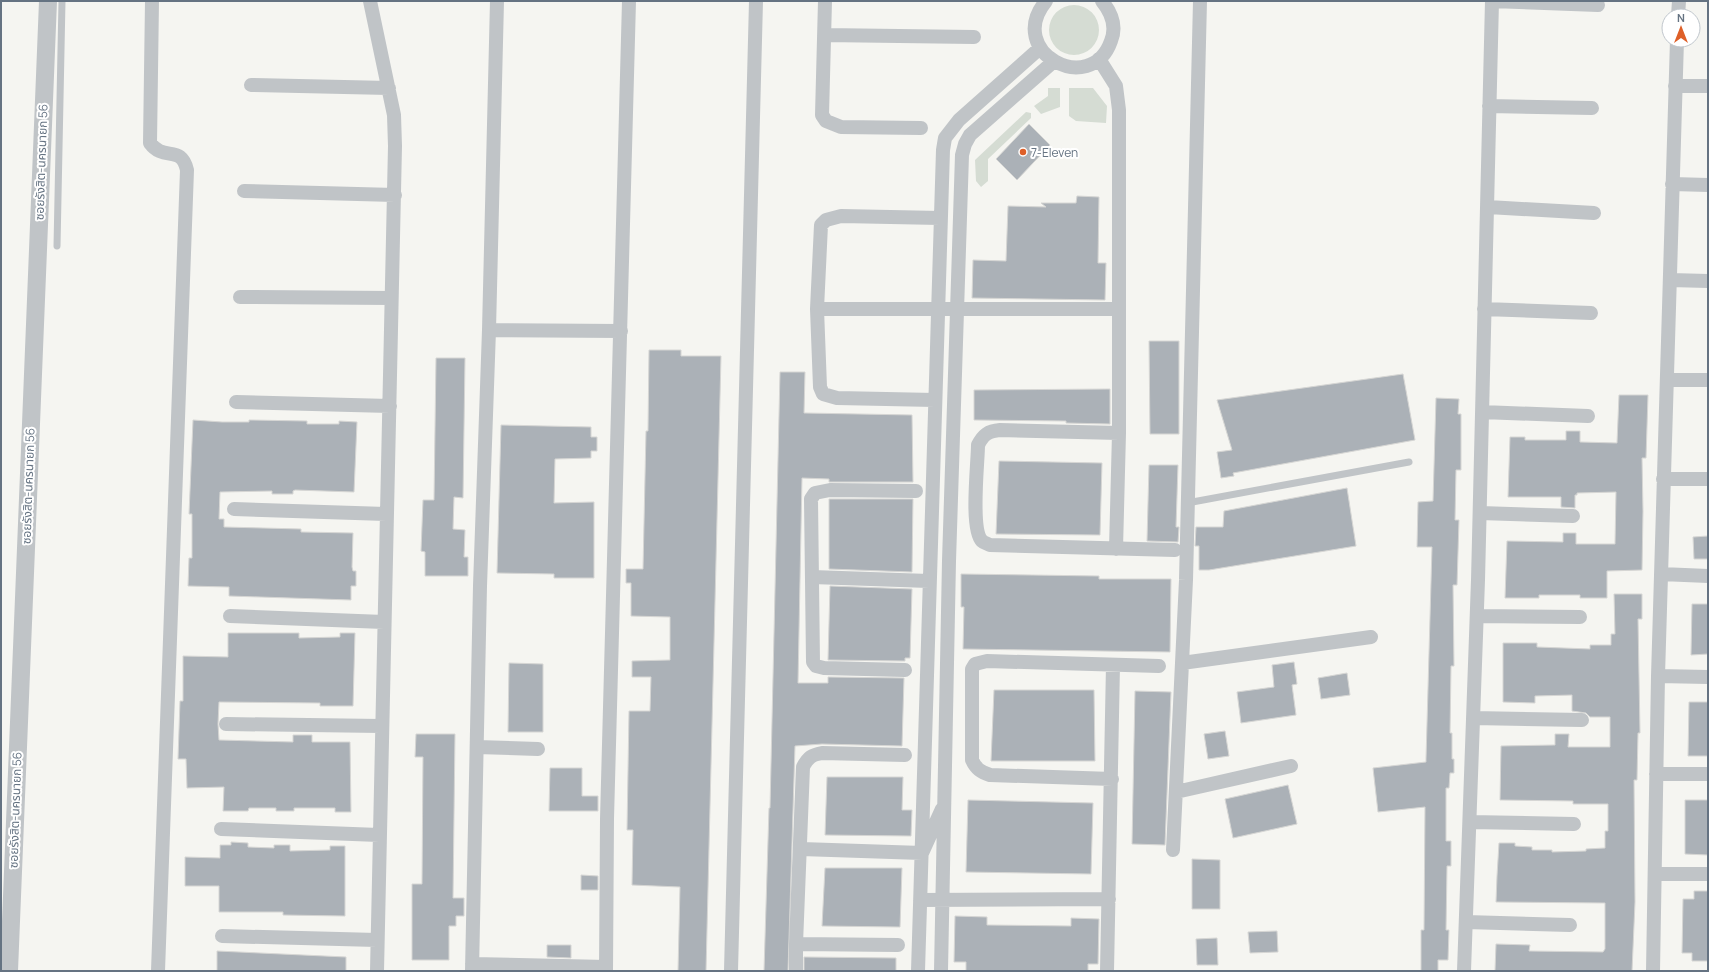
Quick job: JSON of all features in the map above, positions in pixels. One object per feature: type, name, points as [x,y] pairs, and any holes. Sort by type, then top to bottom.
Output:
[{"type":"street","name":"ซอยรังสิต-นครนายก 56","points":[[9,971],[48,1]]},
{"type":"street","points":[[152,1],[150,143],[154,149],[162,153],[182,157],[185,161],[187,170],[158,971]]},
{"type":"street","points":[[370,1],[394,115],[395,195],[391,298],[390,406],[381,726],[377,971]]},
{"type":"street","points":[[497,1],[489,330],[480,579],[472,967],[606,969],[607,819],[629,1]]},
{"type":"street","points":[[731,971],[756,1]]},
{"type":"street","points":[[825,1],[822,115],[826,121],[841,127],[921,128]]},
{"type":"street","points":[[1046,1],[1040,10],[1035,29],[1040,48],[1053,62],[1068,68],[1085,67],[1099,59],[1109,49],[1113,35],[1113,22],[1109,4]]},
{"type":"street","points":[[1173,850],[1188,503],[1200,1]]},
{"type":"street","points":[[1464,971],[1480,513],[1492,1],[1598,5]]},
{"type":"street","points":[[824,35],[974,37]]},
{"type":"street","points":[[918,971],[934,400],[942,165],[945,138],[959,120],[1040,48]]},
{"type":"street","points":[[1653,971],[1663,479],[1668,380],[1677,48]]},
{"type":"street","points":[[1099,59],[1116,86],[1119,110],[1119,433],[1116,549]]},
{"type":"street","points":[[941,971],[960,170],[965,144],[978,127],[1053,62]]},
{"type":"street","points":[[251,85],[389,88]]},
{"type":"street","points":[[1675,86],[1708,86]]},
{"type":"street","points":[[1489,106],[1592,108]]},
{"type":"street","points":[[1672,184],[1708,185]]},
{"type":"street","points":[[244,191],[395,195]]},
{"type":"street","points":[[1488,207],[1594,213]]},
{"type":"street","points":[[934,400],[837,398],[829,397],[823,394],[820,387],[817,309],[821,225],[826,220],[841,216],[940,218]]},
{"type":"street","points":[[1670,280],[1708,281]]},
{"type":"street","points":[[240,297],[391,298]]},
{"type":"street","points":[[817,309],[1118,309]]},
{"type":"street","points":[[1484,309],[1591,313]]},
{"type":"street","points":[[489,330],[621,331]]},
{"type":"street","points":[[1668,380],[1708,380]]},
{"type":"street","points":[[236,402],[390,406]]},
{"type":"street","points":[[1482,412],[1588,416]]},
{"type":"street","points":[[1119,433],[1000,430],[987,433],[983,436],[978,445],[975,517],[977,530],[982,540],[990,545],[1175,550]]},
{"type":"street","points":[[1663,479],[1708,479]]},
{"type":"street","points":[[905,670],[824,668],[816,666],[813,662],[811,499],[815,493],[830,490],[916,491]]},
{"type":"street","points":[[234,509],[386,514]]},
{"type":"street","points":[[1480,513],[1573,516]]},
{"type":"street","points":[[1661,574],[1708,576]]},
{"type":"street","points":[[812,577],[929,581]]},
{"type":"street","points":[[230,616],[384,622]]},
{"type":"street","points":[[1477,616],[1580,617]]},
{"type":"street","points":[[1182,664],[1371,637]]},
{"type":"street","points":[[1112,779],[990,775],[975,767],[972,760],[971,728],[972,670],[975,664],[987,662],[1160,666]]},
{"type":"street","points":[[1107,971],[1112,779],[1113,665]]},
{"type":"street","points":[[1658,676],[1708,677]]},
{"type":"street","points":[[1473,718],[1582,720]]},
{"type":"street","points":[[226,724],[381,726]]},
{"type":"street","points":[[476,747],[538,749]]},
{"type":"street","points":[[796,971],[803,767],[806,760],[812,755],[822,753],[905,755]]},
{"type":"street","points":[[1176,792],[1291,766]]},
{"type":"street","points":[[1656,774],[1708,774]]},
{"type":"street","points":[[922,853],[944,804]]},
{"type":"street","points":[[1470,822],[1574,824]]},
{"type":"street","points":[[221,828],[379,835]]},
{"type":"street","points":[[801,849],[922,853]]},
{"type":"street","points":[[1655,874],[1708,874]]},
{"type":"street","points":[[920,900],[1109,899]]},
{"type":"street","points":[[1466,922],[1570,925]]},
{"type":"street","points":[[222,936],[377,940]]},
{"type":"street","points":[[796,944],[898,945]]},
{"type":"lane","points":[[57,246],[62,1]]},
{"type":"lane","points":[[1188,503],[1409,462]]},
{"type":"shaded area","points":[[1074,5],[1083,7],[1092,12],[1097,21],[1099,30],[1097,39],[1092,48],[1083,53],[1074,55],[1065,53],[1056,48],[1051,39],[1049,30],[1051,21],[1056,12],[1065,7]]},
{"type":"shaded area","points":[[1048,88],[1060,88],[1060,107],[1041,114],[1034,106],[1048,96]]},
{"type":"shaded area","points":[[1069,88],[1093,88],[1107,106],[1106,123],[1076,121],[1069,116]]},
{"type":"shaded area","points":[[1026,112],[1031,113],[1031,118],[988,159],[988,181],[981,187],[976,181],[975,160]]},
{"type":"building","name":"7-Eleven","points":[[1029,124],[1050,145],[1017,180],[996,159]]},
{"type":"building","points":[[1077,196],[1099,197],[1098,263],[1106,263],[1105,300],[972,298],[973,260],[1006,261],[1008,206],[1046,207],[1041,203],[1076,203]]},
{"type":"building","points":[[1149,341],[1179,341],[1179,434],[1150,434]]},
{"type":"building","points":[[649,350],[681,350],[681,356],[721,356],[706,971],[678,971],[680,887],[632,885],[633,830],[627,830],[629,711],[650,711],[651,677],[632,677],[632,661],[670,660],[670,617],[631,616],[631,583],[626,583],[626,569],[643,569],[646,431],[648,431]]},
{"type":"building","points":[[436,358],[465,358],[463,498],[454,497],[453,529],[465,530],[464,557],[468,557],[468,576],[425,576],[425,552],[421,551],[423,500],[434,500]]},
{"type":"building","points":[[780,372],[805,372],[804,413],[912,415],[913,482],[829,482],[829,479],[802,478],[798,683],[828,683],[828,677],[904,678],[902,746],[822,744],[795,746],[788,971],[764,971],[770,808]]},
{"type":"building","points":[[1403,374],[1415,440],[1233,473],[1234,476],[1221,478],[1217,452],[1232,450],[1217,400]]},
{"type":"building","points":[[1110,389],[1110,424],[1066,423],[1066,421],[974,420],[974,390]]},
{"type":"building","points":[[1619,395],[1648,395],[1646,458],[1642,458],[1642,570],[1607,571],[1607,598],[1580,598],[1580,595],[1539,595],[1539,598],[1505,598],[1507,541],[1563,542],[1563,533],[1576,533],[1576,544],[1615,544],[1616,492],[1577,493],[1577,495],[1575,495],[1575,508],[1561,507],[1561,497],[1508,497],[1510,437],[1525,437],[1525,440],[1566,440],[1566,431],[1580,431],[1580,442],[1617,443]]},
{"type":"building","points":[[1436,398],[1459,399],[1458,414],[1461,414],[1461,470],[1456,470],[1455,520],[1459,520],[1457,585],[1453,585],[1454,666],[1451,666],[1450,733],[1452,733],[1452,759],[1454,759],[1454,773],[1450,773],[1449,788],[1446,788],[1446,841],[1451,841],[1451,866],[1447,866],[1446,930],[1449,930],[1448,960],[1438,960],[1438,971],[1421,971],[1421,930],[1424,930],[1425,807],[1378,812],[1373,768],[1426,762],[1432,547],[1417,547],[1418,502],[1433,501]]},
{"type":"building","points":[[193,420],[222,422],[249,422],[249,420],[307,421],[307,424],[339,424],[339,421],[357,422],[354,492],[295,490],[293,491],[293,494],[272,494],[272,491],[220,492],[219,519],[224,519],[224,527],[301,529],[301,532],[353,533],[352,567],[353,571],[356,571],[356,586],[351,586],[351,600],[229,596],[229,587],[188,586],[189,558],[192,558],[192,514],[189,514]]},
{"type":"building","points":[[501,425],[591,427],[591,437],[597,437],[597,451],[591,451],[591,458],[555,459],[554,503],[594,502],[594,578],[554,578],[554,574],[497,573]]},
{"type":"building","points":[[999,461],[1102,463],[1100,535],[996,534]]},
{"type":"building","points":[[1149,465],[1178,465],[1176,527],[1179,527],[1178,542],[1147,541]]},
{"type":"building","points":[[1347,488],[1356,546],[1209,570],[1199,570],[1199,546],[1195,546],[1196,527],[1223,527],[1224,511]]},
{"type":"building","points":[[829,499],[913,499],[912,572],[829,569]]},
{"type":"building","points":[[1708,536],[1708,559],[1694,559],[1693,537]]},
{"type":"building","points":[[961,574],[1099,576],[1099,579],[1171,579],[1170,652],[963,649],[964,607],[961,607]]},
{"type":"building","points":[[830,586],[912,589],[910,658],[905,658],[905,661],[828,660]]},
{"type":"building","points":[[1614,594],[1642,594],[1642,619],[1638,619],[1640,733],[1638,733],[1637,780],[1634,780],[1635,902],[1632,971],[1495,971],[1496,944],[1530,945],[1529,951],[1603,952],[1605,949],[1605,903],[1496,902],[1499,843],[1515,843],[1515,846],[1532,847],[1532,850],[1552,850],[1552,852],[1586,851],[1586,849],[1605,848],[1605,831],[1608,831],[1608,804],[1573,804],[1573,801],[1500,800],[1501,746],[1555,745],[1555,734],[1569,734],[1568,747],[1610,747],[1610,717],[1590,717],[1586,713],[1572,711],[1572,695],[1535,696],[1535,703],[1503,702],[1503,643],[1537,643],[1537,647],[1590,649],[1590,645],[1611,645],[1611,634],[1615,634]]},
{"type":"building","points":[[1692,604],[1708,604],[1708,654],[1691,655]]},
{"type":"building","points":[[228,633],[299,633],[299,638],[340,637],[340,633],[355,633],[353,706],[320,706],[320,703],[219,702],[218,724],[219,740],[293,742],[293,735],[312,735],[312,742],[350,742],[351,812],[335,812],[335,808],[294,808],[294,811],[276,811],[276,808],[249,808],[248,811],[223,811],[224,787],[187,788],[186,759],[178,759],[180,701],[183,701],[183,656],[228,657]]},
{"type":"building","points":[[1294,662],[1297,684],[1292,685],[1296,715],[1241,723],[1237,692],[1274,687],[1272,665]]},
{"type":"building","points":[[509,663],[543,664],[543,732],[508,732]]},
{"type":"building","points":[[1347,673],[1350,695],[1321,699],[1318,678]]},
{"type":"building","points":[[994,690],[1094,690],[1095,761],[991,761]]},
{"type":"building","points":[[1135,691],[1171,692],[1165,845],[1132,844]]},
{"type":"building","points":[[1689,702],[1708,702],[1708,756],[1688,756]]},
{"type":"building","points":[[1225,731],[1229,756],[1208,759],[1204,734]]},
{"type":"building","points":[[416,734],[455,734],[453,898],[464,898],[464,916],[456,916],[456,926],[449,926],[449,960],[412,960],[412,884],[422,884],[423,757],[415,757]]},
{"type":"building","points":[[550,768],[582,768],[582,796],[598,796],[598,811],[549,811]]},
{"type":"building","points":[[827,777],[903,777],[902,810],[912,810],[911,836],[825,835]]},
{"type":"building","points":[[1288,785],[1297,824],[1233,838],[1225,799]]},
{"type":"building","points":[[968,800],[1093,803],[1091,874],[966,872]]},
{"type":"building","points":[[1685,800],[1708,800],[1708,855],[1685,854]]},
{"type":"building","points":[[231,842],[248,843],[248,847],[274,848],[274,845],[290,845],[290,851],[330,850],[330,846],[345,846],[345,916],[283,915],[283,912],[219,912],[219,886],[185,886],[185,857],[220,858],[220,845],[231,845]]},
{"type":"building","points":[[1192,859],[1220,860],[1220,909],[1192,909]]},
{"type":"building","points":[[825,868],[902,868],[900,927],[822,926]]},
{"type":"building","points":[[581,875],[598,876],[598,890],[581,890]]},
{"type":"building","points":[[1694,891],[1708,891],[1708,961],[1692,961],[1692,953],[1682,953],[1683,899],[1694,899]]},
{"type":"building","points":[[955,916],[987,917],[987,925],[1071,926],[1071,918],[1099,919],[1098,964],[1088,964],[1088,971],[966,971],[966,962],[954,962]]},
{"type":"building","points":[[1277,931],[1278,952],[1250,953],[1248,932]]},
{"type":"building","points":[[1217,938],[1218,965],[1197,965],[1196,939]]},
{"type":"building","points":[[547,945],[571,945],[571,958],[547,957]]},
{"type":"building","points":[[217,951],[346,957],[346,971],[217,971]]},
{"type":"building","points":[[804,957],[896,958],[896,971],[804,971]]},
{"type":"place","name":"7-Eleven","points":[[1023,152]]}]
